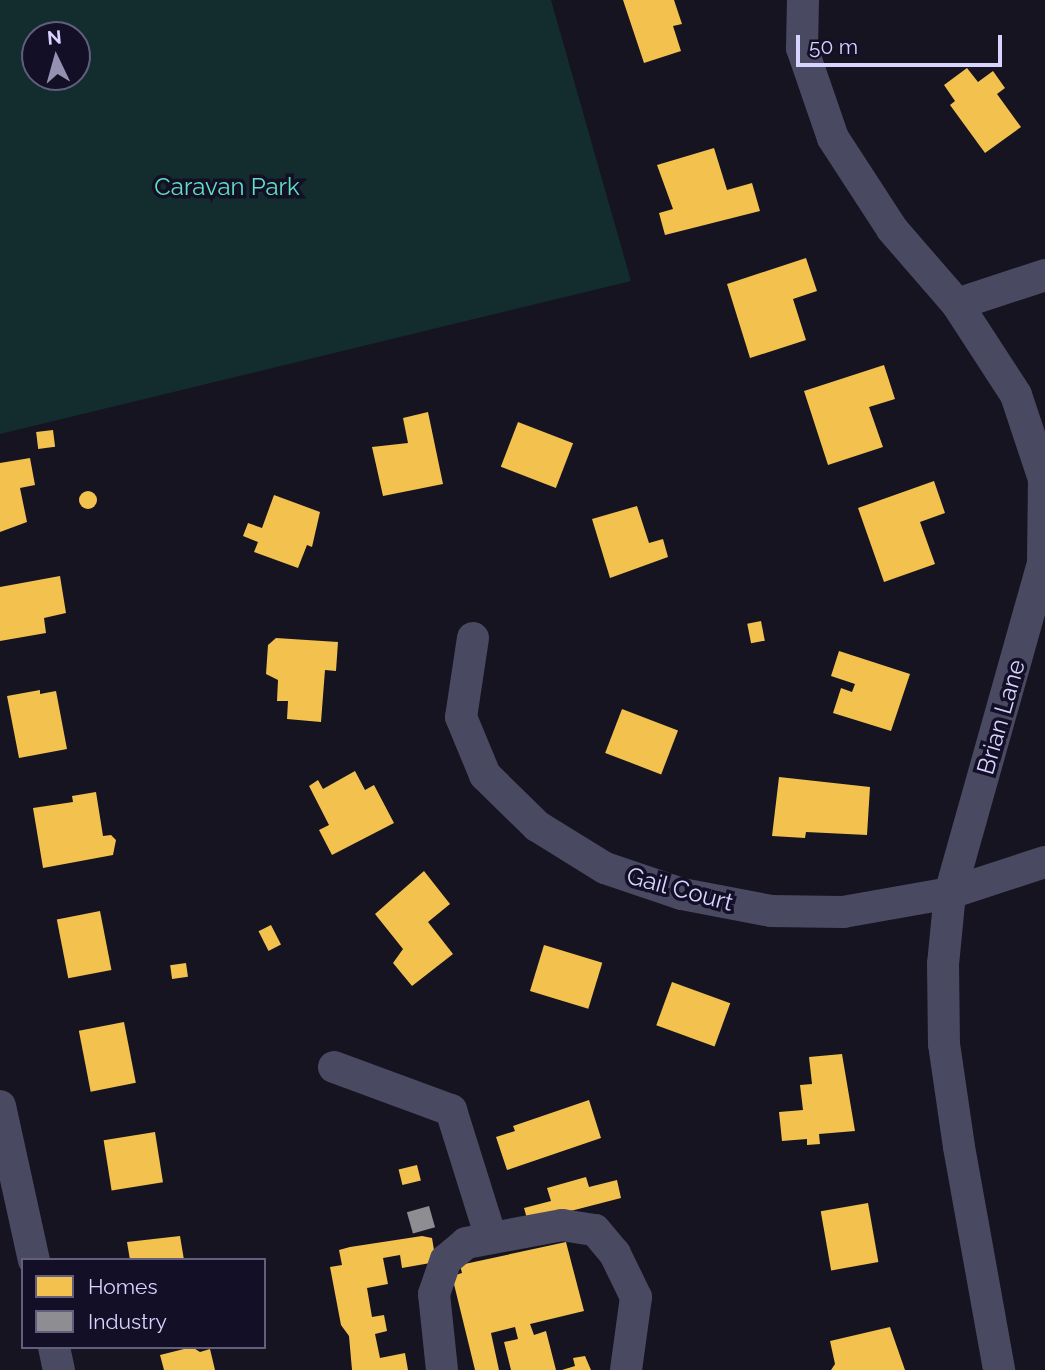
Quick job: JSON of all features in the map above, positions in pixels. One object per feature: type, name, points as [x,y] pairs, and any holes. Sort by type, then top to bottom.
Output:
[{"type":"street","name":"Brian Lane","points":[[803,0],[802,48],[833,138],[892,229],[957,304],[1016,395],[1044,479],[1043,563],[950,893],[943,964],[944,1045],[999,1370]]},
{"type":"street","points":[[957,304],[1045,275]]},
{"type":"street","name":"Gail Court","points":[[473,638],[461,717],[485,775],[537,826],[605,867],[682,894],[771,911],[842,912],[950,893],[1045,862]]},
{"type":"street","points":[[334,1067],[451,1110],[491,1237]]},
{"type":"street","points":[[0,1106],[34,1258]]},
{"type":"street","points":[[442,1370],[433,1294],[446,1260],[466,1243],[562,1225],[595,1230],[615,1254],[636,1297],[626,1370]]},
{"type":"street","points":[[54,1349],[59,1370]]},
{"type":"green space","name":"Caravan Park","points":[[0,0],[551,0],[631,281],[0,434]]},
{"type":"building: Homes","points":[[623,0],[674,0],[682,24],[673,26],[681,51],[644,63]]},
{"type":"building: Homes","points":[[967,68],[978,82],[993,71],[1005,88],[997,94],[1021,127],[985,153],[950,105],[955,101],[944,85]]},
{"type":"building: Homes","points":[[714,148],[727,190],[752,183],[760,211],[665,235],[659,213],[673,209],[657,165]]},
{"type":"building: Homes","points":[[806,258],[817,291],[793,299],[806,340],[750,358],[727,284]]},
{"type":"building: Homes","points":[[884,365],[895,399],[869,407],[883,447],[828,465],[804,391]]},
{"type":"building: Homes","points":[[428,412],[443,484],[383,496],[372,447],[408,443],[403,418]]},
{"type":"building: Homes","points":[[518,422],[573,443],[556,488],[501,467]]},
{"type":"building: Homes","points":[[53,430],[55,447],[38,449],[36,432]]},
{"type":"building: Homes","points":[[30,458],[35,485],[20,488],[27,522],[0,532],[0,463]]},
{"type":"building: Homes","points":[[934,481],[945,513],[920,522],[935,564],[884,582],[858,508]]},
{"type":"building: Homes","points":[[88,491],[94,494],[97,500],[94,506],[88,509],[82,506],[79,500],[82,494]]},
{"type":"building: Homes","points":[[274,495],[320,512],[312,547],[307,545],[298,568],[254,552],[258,542],[243,536],[248,523],[262,528]]},
{"type":"building: Homes","points":[[637,506],[649,543],[663,539],[668,557],[610,578],[592,519]]},
{"type":"building: Homes","points":[[60,576],[66,613],[44,618],[46,633],[0,641],[0,587]]},
{"type":"building: Homes","points":[[761,621],[765,641],[751,643],[747,624]]},
{"type":"building: Homes","points":[[276,638],[338,642],[336,671],[325,670],[321,722],[287,719],[288,701],[277,701],[278,680],[266,674],[268,645]]},
{"type":"building: Homes","points":[[839,651],[910,674],[891,731],[833,713],[841,688],[852,692],[855,684],[831,676]]},
{"type":"building: Homes","points":[[40,690],[40,694],[56,691],[67,749],[19,758],[7,696]]},
{"type":"building: Homes","points":[[622,709],[678,731],[661,774],[605,753]]},
{"type":"building: Homes","points":[[355,771],[365,790],[374,785],[394,823],[332,855],[319,830],[329,825],[309,786],[318,780],[323,789]]},
{"type":"building: Homes","points":[[779,777],[870,787],[867,835],[806,832],[805,838],[772,836]]},
{"type":"building: Homes","points":[[96,792],[103,836],[111,835],[116,840],[113,855],[43,868],[33,808],[73,802],[72,796]]},
{"type":"building: Homes","points":[[424,871],[450,904],[428,922],[453,954],[412,986],[393,963],[403,949],[375,914]]},
{"type":"building: Homes","points":[[100,911],[111,970],[68,978],[57,919]]},
{"type":"building: Homes","points":[[271,925],[281,945],[269,951],[259,931]]},
{"type":"building: Homes","points":[[544,945],[602,963],[588,1009],[530,991]]},
{"type":"building: Homes","points":[[186,963],[188,977],[172,979],[170,965]]},
{"type":"building: Homes","points":[[672,982],[730,1003],[715,1046],[656,1025]]},
{"type":"building: Homes","points":[[124,1022],[136,1083],[91,1092],[79,1031]]},
{"type":"building: Homes","points":[[842,1054],[855,1131],[819,1134],[820,1144],[807,1145],[807,1139],[782,1141],[779,1112],[803,1110],[800,1085],[812,1084],[809,1057]]},
{"type":"building: Homes","points":[[589,1100],[601,1138],[507,1170],[496,1137],[515,1131],[513,1126]]},
{"type":"building: Homes","points":[[155,1132],[163,1182],[112,1191],[104,1140]]},
{"type":"building: Homes","points":[[417,1165],[421,1181],[402,1185],[399,1170]]},
{"type":"building: Homes","points":[[586,1177],[589,1187],[617,1180],[621,1198],[528,1222],[524,1208],[551,1201],[547,1188]]},
{"type":"building: Homes","points":[[868,1203],[878,1262],[831,1270],[821,1211]]},
{"type":"building: Homes","points":[[180,1236],[184,1258],[130,1258],[127,1242]]},
{"type":"building: Homes","points":[[422,1236],[432,1238],[436,1262],[402,1268],[400,1255],[383,1258],[388,1284],[367,1288],[372,1317],[384,1315],[387,1331],[375,1334],[380,1358],[405,1353],[408,1370],[352,1370],[349,1336],[341,1325],[330,1267],[342,1265],[339,1250]]},
{"type":"building: Homes","points":[[566,1242],[584,1311],[530,1324],[534,1335],[546,1331],[556,1370],[511,1370],[504,1342],[518,1339],[515,1327],[491,1333],[499,1370],[475,1370],[452,1276],[462,1273],[460,1265]]},
{"type":"building: Homes","points":[[890,1327],[905,1370],[831,1370],[835,1364],[830,1341]]},
{"type":"building: Homes","points":[[184,1349],[200,1352],[210,1349],[215,1370],[164,1370],[160,1355]]},
{"type":"building: Homes","points":[[585,1356],[591,1370],[562,1370],[575,1366],[573,1358]]},
{"type":"building: Industry","points":[[429,1206],[435,1227],[413,1233],[407,1212]]}]
